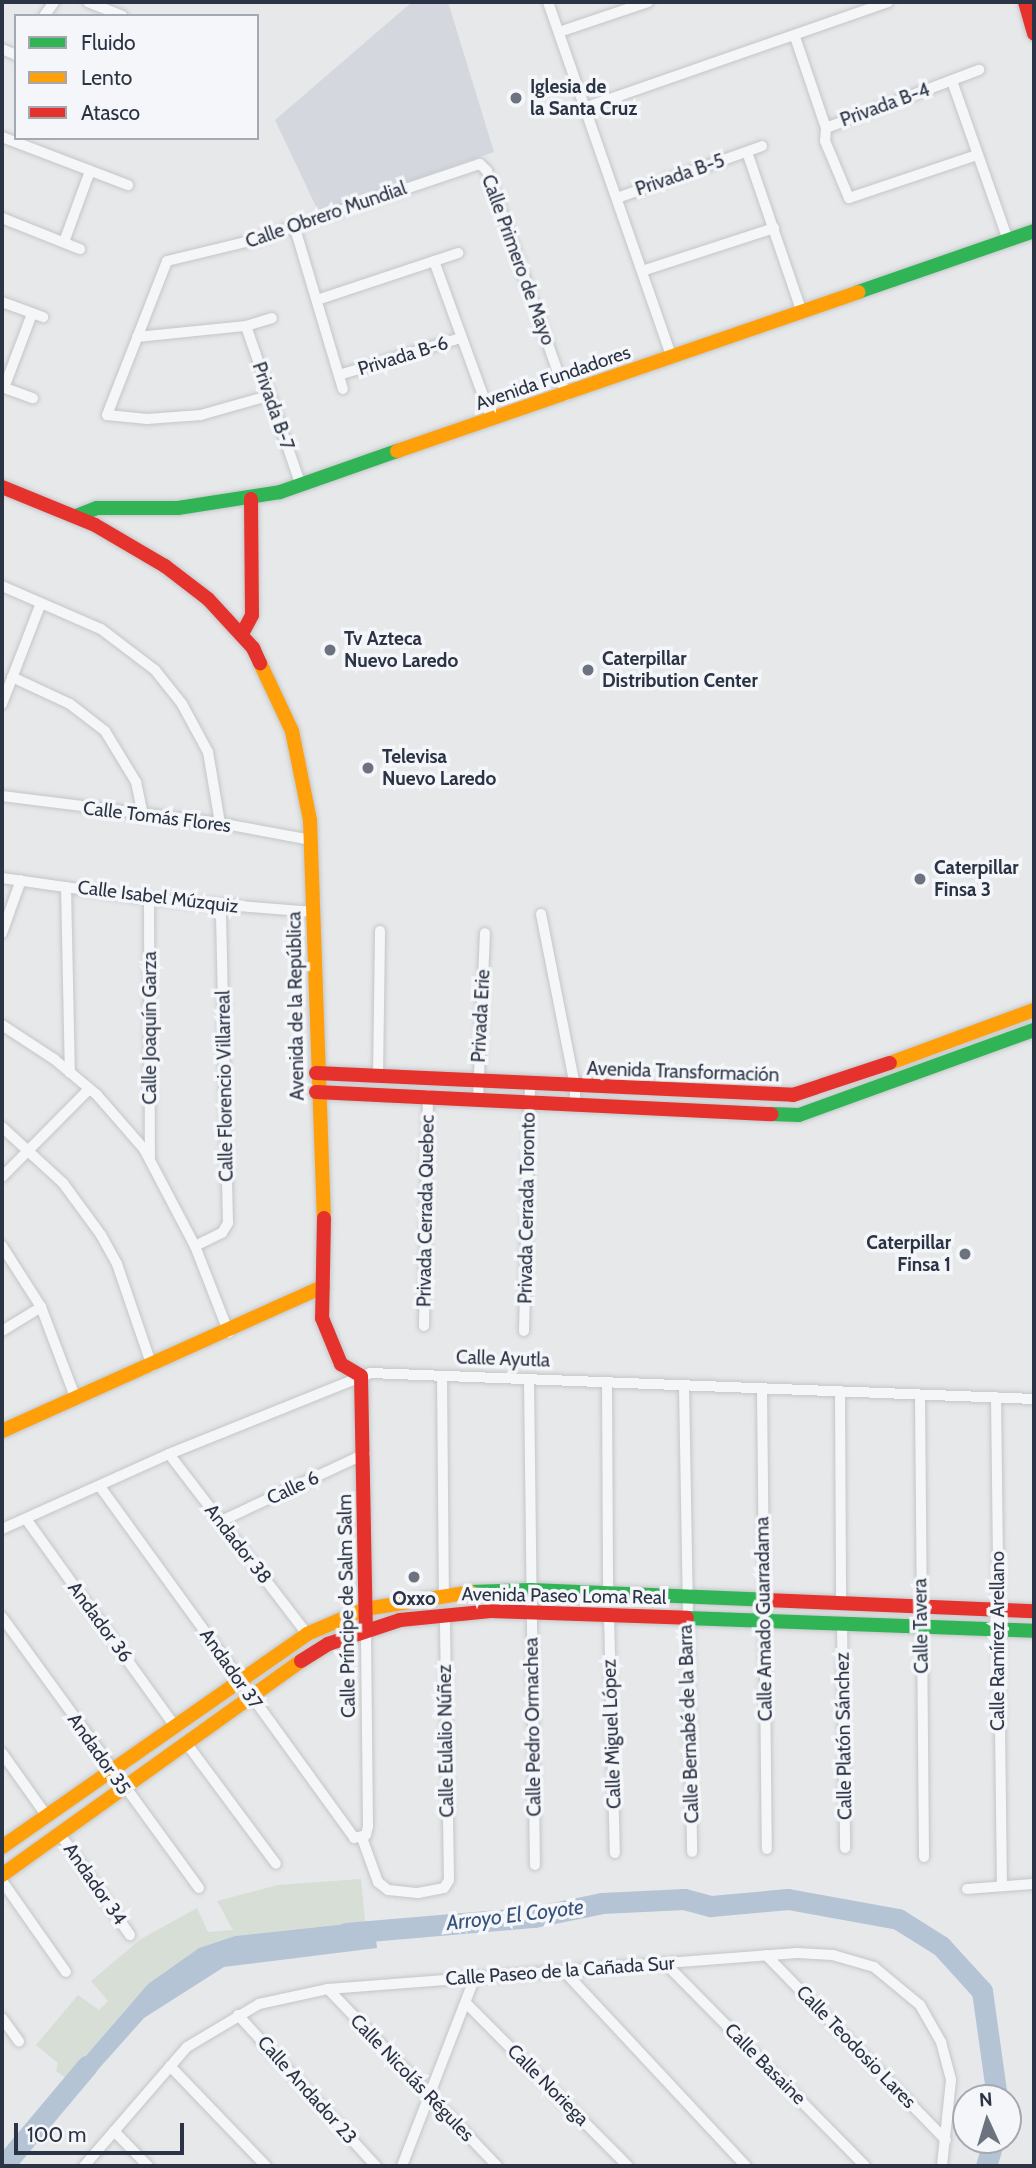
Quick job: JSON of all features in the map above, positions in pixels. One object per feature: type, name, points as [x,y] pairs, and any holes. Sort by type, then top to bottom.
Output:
[{"type":"street","points":[[89,2],[117,14]]},
{"type":"street","points":[[548,2],[672,358]]},
{"type":"street","points":[[559,32],[648,2]]},
{"type":"street","points":[[584,108],[795,37],[888,2]]},
{"type":"street","points":[[1025,2],[1034,34]]},
{"type":"street","points":[[795,37],[826,128],[825,141],[849,198],[977,155]]},
{"type":"street","points":[[951,81],[979,70]]},
{"type":"street","name":"Privada B-4","points":[[826,128],[951,81],[1008,240]]},
{"type":"street","points":[[2,137],[128,185]]},
{"type":"street","points":[[747,152],[762,146]]},
{"type":"street","name":"Privada B-5","points":[[617,198],[747,152],[802,313]]},
{"type":"street","name":"Calle Obrero Mundial","points":[[137,337],[167,261],[294,225],[483,165]]},
{"type":"street","name":"Calle Primero de Mayo","points":[[483,165],[566,395]]},
{"type":"street","points":[[64,242],[90,171]]},
{"type":"street","points":[[2,218],[80,249]]},
{"type":"street","name":"Privada B-6","points":[[294,225],[340,375],[461,338]]},
{"type":"street","points":[[642,271],[774,228]]},
{"type":"street","name":"Avenida Fundadores","points":[[76,516],[97,508],[178,508],[251,499],[301,486],[1034,231]]},
{"type":"street","points":[[317,300],[458,253]]},
{"type":"street","name":"Privada B-6","points":[[434,261],[492,420]]},
{"type":"street","points":[[2,302],[37,316],[3,387],[33,398]]},
{"type":"street","points":[[268,396],[201,415],[147,419],[107,415],[137,337],[246,326],[272,318]]},
{"type":"street","name":"Privada B-7","points":[[246,326],[301,486]]},
{"type":"street","points":[[340,375],[344,389]]},
{"type":"street","name":"Avenida de la República","points":[[3,491],[76,516],[165,566],[208,599],[242,634],[264,666],[292,731],[308,799],[311,840],[322,1318],[330,1346],[341,1364],[361,1376]]},
{"type":"street","points":[[242,634],[252,615],[251,499]]},
{"type":"street","points":[[2,586],[122,642],[169,686],[208,752],[220,823]]},
{"type":"street","points":[[2,704],[41,603]]},
{"type":"street","points":[[12,677],[70,704],[105,732],[136,782],[143,816]]},
{"type":"street","name":"Calle Tomás Flores","points":[[2,796],[143,816],[220,823],[311,840]]},
{"type":"street","name":"Calle Isabel Múzquiz","points":[[2,878],[149,899],[314,912]]},
{"type":"street","points":[[2,933],[21,880]]},
{"type":"street","points":[[66,887],[70,1073]]},
{"type":"street","name":"Calle Joaquín Garza","points":[[149,899],[150,1158]]},
{"type":"street","name":"Calle Florencio Villarreal","points":[[195,1246],[222,1233],[228,1223],[221,906]]},
{"type":"street","points":[[541,914],[575,1087],[575,1105]]},
{"type":"street","points":[[378,1077],[380,931]]},
{"type":"street","name":"Privada Erie","points":[[478,1099],[485,933]]},
{"type":"street","name":"Avenida Transformación","points":[[316,1073],[530,1085],[793,1095],[854,1077],[1034,1010]]},
{"type":"street","points":[[1016,1017],[1028,1032]]},
{"type":"street","points":[[2,1025],[89,1089],[150,1158],[195,1246],[229,1333]]},
{"type":"street","name":"Avenida Transformación","points":[[316,1092],[428,1095],[685,1111],[799,1115],[1028,1032]]},
{"type":"street","points":[[854,1077],[860,1095]]},
{"type":"street","name":"Privada Cerrada Toronto","points":[[524,1331],[530,1085]]},
{"type":"street","points":[[610,1088],[613,1107]]},
{"type":"street","points":[[2,1177],[89,1089]]},
{"type":"street","points":[[643,1090],[643,1108]]},
{"type":"street","points":[[685,1092],[685,1111]]},
{"type":"street","name":"Privada Cerrada Quebec","points":[[424,1326],[428,1095]]},
{"type":"street","points":[[2,1127],[30,1150],[80,1204],[101,1235],[117,1264],[152,1366]]},
{"type":"street","points":[[2,1246],[41,1307],[76,1399]]},
{"type":"street","points":[[2,1431],[229,1333],[323,1287]]},
{"type":"street","points":[[2,1331],[41,1307]]},
{"type":"street","name":"Calle Ayutla","points":[[2,1529],[101,1488],[169,1454],[361,1376],[442,1376],[1034,1399]]},
{"type":"street","name":"Calle Príncipe de Salm Salm","points":[[361,1376],[365,1454],[364,1837]]},
{"type":"street","points":[[442,1376],[444,1593]]},
{"type":"street","name":"Calle Pedro Ormachea","points":[[529,1380],[535,1865]]},
{"type":"street","points":[[607,1382],[608,1593]]},
{"type":"street","name":"Calle Bernabé de la Barra","points":[[684,1385],[685,1597],[692,1852]]},
{"type":"street","name":"Calle Amado Guarradama","points":[[762,1388],[767,1849]]},
{"type":"street","points":[[840,1391],[841,1603]]},
{"type":"street","name":"Calle Tavera","points":[[920,1395],[924,1857]]},
{"type":"street","name":"Calle Ramírez Arellano","points":[[996,1397],[1002,1885]]},
{"type":"street","name":"Andador 38","points":[[169,1454],[307,1634]]},
{"type":"street","name":"Calle 6","points":[[221,1521],[365,1454]]},
{"type":"street","name":"Andador 37","points":[[101,1488],[239,1678],[346,1832],[364,1837]]},
{"type":"street","name":"Andador 36","points":[[26,1519],[174,1725]]},
{"type":"street","name":"Avenida Paseo Loma Real","points":[[2,1847],[239,1678],[307,1634],[365,1609],[444,1593],[531,1590],[1034,1611]]},
{"type":"street","name":"Avenida Paseo Loma Real","points":[[2,1875],[328,1644],[366,1630],[445,1614],[531,1612],[1034,1630]]},
{"type":"street","name":"Calle Eulalio Núñez","points":[[364,1837],[379,1882],[388,1890],[418,1893],[444,1888],[450,1868],[445,1614]]},
{"type":"street","name":"Calle Miguel López","points":[[609,1615],[615,1853]]},
{"type":"street","name":"Andador 35","points":[[2,1617],[122,1788],[199,1888]]},
{"type":"street","name":"Calle Platón Sánchez","points":[[842,1623],[845,1848]]},
{"type":"street","points":[[187,1744],[276,1864]]},
{"type":"street","points":[[2,1753],[46,1815]]},
{"type":"street","name":"Andador 34","points":[[60,1834],[130,1935]]},
{"type":"street","points":[[2,1881],[66,1972]]},
{"type":"street","points":[[967,1889],[1034,1884]]},
{"type":"street","name":"Calle Paseo de la Cañada Sur","points":[[85,2166],[170,2066],[199,2038],[260,2004],[328,1989],[766,1955],[818,1954],[853,1960],[892,1977],[912,1996],[932,2024],[947,2060],[951,2104],[942,2166]]},
{"type":"street","name":"Calle Teodosio Lares","points":[[766,1955],[946,2140]]},
{"type":"street","name":"Calle Basaine","points":[[665,1963],[865,2166]]},
{"type":"street","points":[[564,1971],[746,2166]]},
{"type":"street","points":[[402,2166],[467,2004],[475,1977]]},
{"type":"street","name":"Calle Nicolás Régules","points":[[328,1989],[428,2098],[497,2166]]},
{"type":"street","name":"Calle Noriega","points":[[467,2004],[628,2166]]},
{"type":"street","name":"Calle Andador 23","points":[[237,2015],[376,2166]]},
{"type":"street","points":[[2,2018],[19,2041]]},
{"type":"street","points":[[170,2066],[266,2166]]},
{"type":"street","points":[[114,2131],[148,2166]]},
{"type":"shaded area","points":[[412,2],[448,2],[494,152],[319,213],[275,120]]},
{"type":"shaded area","points":[[361,1879],[365,1922],[235,1936],[199,1948],[148,1984],[66,2078],[56,2071],[58,2063],[36,2045],[78,1995],[99,2010],[108,2001],[91,1981],[141,1939],[197,1908],[208,1932],[233,1930],[217,1901],[278,1885]]},
{"type":"water","points":[[374,1921],[377,1948],[224,1967],[144,2018],[78,2092],[64,2081],[148,1984],[199,1948],[235,1936]]},
{"type":"waterway","name":"Arroyo El Coyote","points":[[346,1933],[534,1917],[602,1903],[684,1899],[711,1906],[788,1899],[898,1919],[941,1946],[982,1991],[995,2084]]},
{"type":"waterway","name":"Arroyo El Coyote","points":[[3,2166],[87,2066]]},
{"type":"waterway","name":"Arroyo El Coyote","points":[[986,2166],[990,2154]]},
{"type":"traffic: fast","points":[[858,292],[1034,231]]},
{"type":"traffic: fast","points":[[76,516],[97,508],[178,508],[280,492],[397,451]]},
{"type":"traffic: fast","points":[[771,1114],[799,1115],[1034,1030]]},
{"type":"traffic: fast","points":[[471,1592],[531,1590],[766,1600]]},
{"type":"traffic: fast","points":[[687,1618],[1034,1631]]},
{"type":"traffic: slow","points":[[397,451],[858,292]]},
{"type":"traffic: slow","points":[[260,663],[292,731],[310,820],[324,1218]]},
{"type":"traffic: slow","points":[[890,1063],[1034,1010]]},
{"type":"traffic: slow","points":[[2,1431],[323,1287]]},
{"type":"traffic: slow","points":[[2,1847],[307,1634],[365,1609],[471,1592]]},
{"type":"traffic: slow","points":[[2,1875],[301,1661]]},
{"type":"traffic: jam","points":[[1025,2],[1034,34]]},
{"type":"traffic: jam","points":[[2,487],[95,525],[165,566],[208,599],[253,648],[260,663]]},
{"type":"traffic: jam","points":[[242,634],[252,615],[251,499]]},
{"type":"traffic: jam","points":[[316,1073],[793,1095],[890,1063]]},
{"type":"traffic: jam","points":[[316,1092],[771,1114]]},
{"type":"traffic: jam","points":[[324,1218],[322,1318],[341,1364],[361,1376],[366,1630]]},
{"type":"traffic: jam","points":[[766,1600],[1034,1611]]},
{"type":"traffic: jam","points":[[301,1661],[328,1644],[400,1620],[491,1611],[687,1618]]},
{"type":"place","name":"Iglesia de la Santa Cruz","points":[[516,98]]},
{"type":"place","name":"Tv Azteca Nuevo Laredo","points":[[330,650]]},
{"type":"place","name":"Caterpillar Distribution Center","points":[[588,670]]},
{"type":"place","name":"Televisa Nuevo Laredo","points":[[368,768]]},
{"type":"place","name":"Caterpillar Finsa 3","points":[[920,879]]},
{"type":"place","name":"Caterpillar Finsa 1","points":[[965,1254]]},
{"type":"place","name":"Oxxo","points":[[414,1577]]}]
